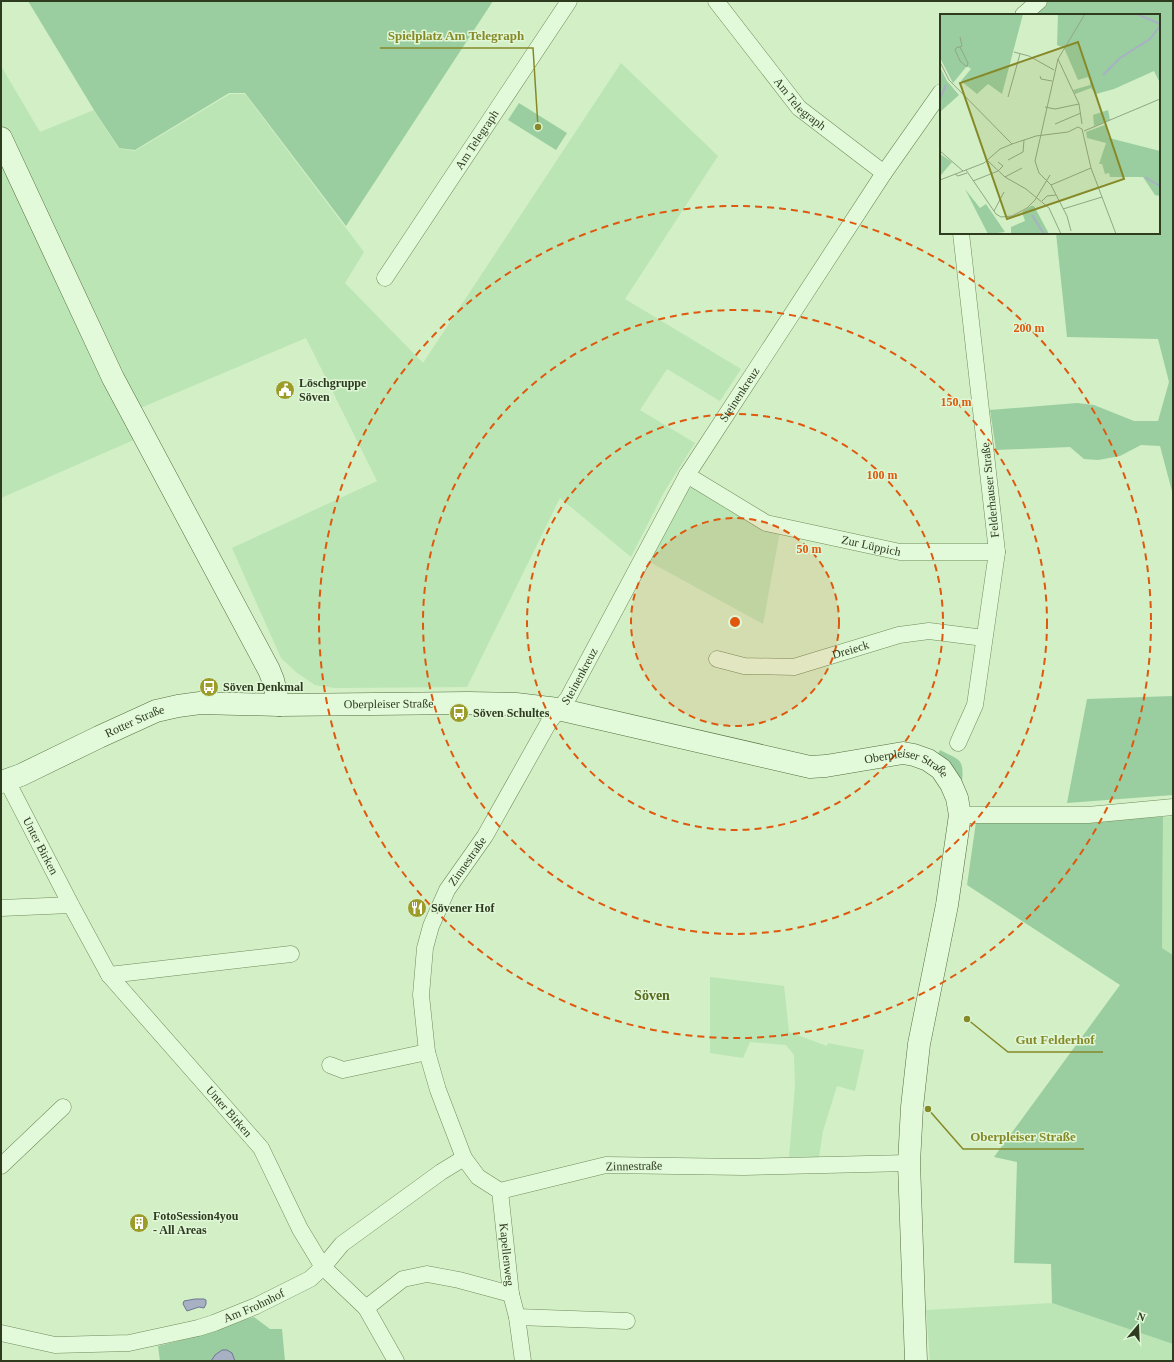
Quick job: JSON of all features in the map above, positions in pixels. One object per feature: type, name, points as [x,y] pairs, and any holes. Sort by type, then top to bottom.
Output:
[{"type":"main road","points":[[1,138],[113,378],[269,670],[279,705]]},
{"type":"main road","name":"Rotter Straße","points":[[4,782],[156,711],[200,703],[279,705]]},
{"type":"main road","name":"Oberpleiser Straße","points":[[279,705],[516,704],[558,709],[810,767],[826,766],[902,753],[928,760],[941,769],[951,784],[957,798],[960,815],[947,905],[919,1044],[912,1107],[909,1163],[916,1361]]},
{"type":"street","name":"Am Telegraph","points":[[385,278],[569,1]]},
{"type":"street","name":"Am Telegraph","points":[[716,1],[799,108],[884,173]]},
{"type":"street","points":[[1024,14],[1039,1]]},
{"type":"street","name":"Steinenkreuz","points":[[558,709],[568,698],[688,474],[884,173],[940,93]]},
{"type":"street","name":"Felderhauser Straße","points":[[958,743],[975,705],[997,552],[961,234]]},
{"type":"street","name":"Zur Lüppich","points":[[688,474],[766,523],[900,552],[997,552]]},
{"type":"street","name":"Dreieck","points":[[717,659],[744,666],[794,667],[899,635],[929,631],[984,638]]},
{"type":"street","name":"Zinnestraße","points":[[558,709],[549,722],[485,836],[447,890],[431,926],[425,948],[422,995],[427,1052],[438,1090],[464,1158],[478,1177],[500,1191],[606,1165],[744,1167],[909,1163]]},
{"type":"street","name":"Unter Birken","points":[[4,782],[109,975],[261,1148],[300,1229],[323,1266],[366,1308],[396,1361]]},
{"type":"street","points":[[960,815],[1088,815],[1173,807]]},
{"type":"street","points":[[1,908],[71,905]]},
{"type":"street","points":[[109,975],[291,954]]},
{"type":"street","points":[[330,1065],[343,1070],[427,1052]]},
{"type":"street","points":[[1,1166],[63,1107]]},
{"type":"street","name":"Am Frohnhof","points":[[1,1333],[55,1345],[129,1343],[198,1328],[256,1306],[310,1279],[342,1244],[441,1172],[464,1158]]},
{"type":"street","name":"Kapellenweg","points":[[500,1191],[511,1294],[517,1317],[523,1361]]},
{"type":"street","points":[[366,1308],[403,1278],[427,1274],[466,1282],[511,1294]]},
{"type":"street","points":[[517,1317],[627,1321]]},
{"type":"green space","points":[[28,1],[493,1],[346,226],[245,93],[229,93],[135,150],[119,148],[94,110]]},
{"type":"green space","points":[[1024,1],[1173,1],[1173,495],[1160,446],[1141,445],[1120,456],[1098,460],[1084,459],[1070,447],[996,450],[990,410],[1077,403],[1094,405],[1134,421],[1158,421],[1169,382],[1158,339],[1067,337],[1056,234],[1160,234],[1160,14],[1032,14],[1031,8]]},
{"type":"green space","points":[[621,63],[718,156],[625,299],[741,369],[720,401],[667,369],[640,410],[695,443],[664,492],[631,557],[560,498],[467,687],[334,688],[315,685],[296,672],[281,658],[232,548],[377,481],[306,338],[138,409],[136,439],[1,498],[1,66],[40,132],[94,110],[118,148],[135,151],[230,94],[245,94],[364,252],[345,283],[423,363]]},
{"type":"green space","points":[[519,103],[567,133],[556,150],[508,120]]},
{"type":"green space","points":[[694,486],[780,531],[763,624],[648,561],[688,489]]},
{"type":"green space","points":[[1173,696],[1173,795],[1067,803],[1087,699]]},
{"type":"green space","points":[[940,750],[960,761],[962,769],[962,784],[937,756]]},
{"type":"green space","points":[[1173,816],[1173,955],[1162,948],[1163,817]]},
{"type":"green space","points":[[1163,817],[1162,948],[1173,955],[1173,1344],[1052,1303],[1051,1264],[1014,1263],[1017,1162],[994,1157],[1120,985],[967,885],[976,822]]},
{"type":"green space","points":[[710,977],[784,986],[789,1032],[827,1046],[828,1043],[864,1050],[855,1091],[837,1086],[823,1131],[819,1157],[789,1157],[795,1086],[794,1055],[786,1045],[750,1042],[743,1058],[710,1053]]},
{"type":"green space","points":[[1052,1303],[1173,1344],[1173,1361],[930,1361],[926,1310]]},
{"type":"green space","points":[[254,1317],[270,1329],[282,1329],[285,1361],[160,1361],[158,1346],[190,1338],[234,1322]]},
{"type":"water","points":[[195,1299],[206,1300],[204,1308],[199,1307],[187,1311],[183,1304],[184,1301]]},
{"type":"water","points":[[222,1350],[227,1350],[232,1353],[235,1361],[211,1361],[215,1355]]},
{"type":"place","name":"Spielplatz Am Telegraph","points":[[538,127]]},
{"type":"place","name":"Löschgruppe Söven","points":[[285,390]]},
{"type":"place","name":"Söven Denkmal","points":[[209,687]]},
{"type":"place","name":"Söven Schultes","points":[[459,713]]},
{"type":"place","name":"Sövener Hof","points":[[417,908]]},
{"type":"place","name":"Gut Felderhof","points":[[967,1019]]},
{"type":"place","name":"Oberpleiser Straße","points":[[928,1109]]},
{"type":"place","name":"FotoSession4you - All Areas","points":[[139,1223]]},
{"type":"district","name":"Söven","points":[[652,995]]}]
